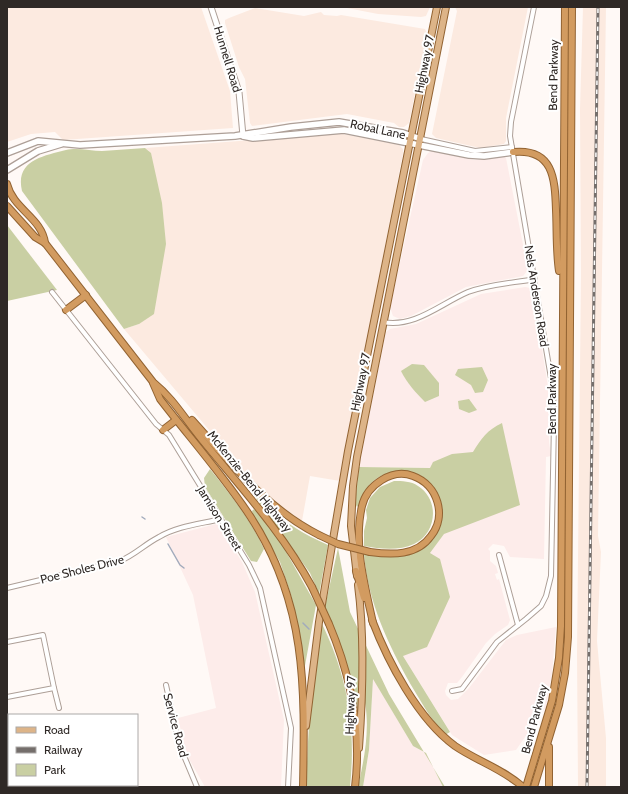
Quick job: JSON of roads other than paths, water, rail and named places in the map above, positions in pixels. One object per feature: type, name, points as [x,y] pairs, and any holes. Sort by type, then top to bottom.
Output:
[{"type":"highway","name":"Bend Parkway","points":[[526,787],[552,702],[560,642],[565,7]]},
{"type":"highway","name":"Bend Parkway","points":[[534,787],[550,740],[565,673],[568,636],[572,7]]},
{"type":"highway","points":[[512,149],[535,154],[548,165],[553,176],[559,267],[563,295]]},
{"type":"highway","name":"McKenzie-Bend Highway","points":[[7,184],[12,197],[44,231],[45,243]]},
{"type":"highway","name":"McKenzie-Bend Highway","points":[[7,206],[35,237],[45,243],[86,295],[152,382],[160,399],[228,484],[251,517],[269,548],[285,584],[298,634],[301,655],[303,743],[302,787]]},
{"type":"highway","points":[[66,310],[86,295]]},
{"type":"highway","name":"McKenzie-Bend Highway","points":[[152,382],[168,394],[203,440],[274,527],[294,555],[312,588],[329,624],[342,658],[353,698],[358,765],[355,787]]},
{"type":"highway","points":[[168,394],[262,495],[289,518],[319,536],[338,544],[370,552],[384,554],[404,553],[421,546],[432,535],[439,521],[439,508],[432,492],[423,481],[408,475],[394,475],[386,478],[378,482],[368,492],[362,505],[360,521],[361,556],[364,584],[373,623]]},
{"type":"highway","points":[[163,430],[176,420]]},
{"type":"highway","points":[[356,571],[373,623],[408,690],[425,717],[457,747],[515,780],[523,787]]},
{"type":"highway","points":[[549,787],[550,740]]},
{"type":"main road","name":"Highway 97","points":[[303,743],[319,622],[348,451],[437,7]]},
{"type":"main road","name":"Highway 97","points":[[358,765],[362,708],[362,644],[352,538],[352,493],[369,394],[421,142],[446,7]]},
{"type":"main road","name":"Robal Lane","points":[[7,153],[38,141],[62,144],[88,144],[243,136],[292,127],[339,122],[411,136],[421,142],[474,156],[512,149]]},
{"type":"main road","name":"Robal Lane","points":[[243,136],[253,138],[344,130],[410,143],[421,142]]},
{"type":"main road","name":"Robal Lane","points":[[7,170],[38,151],[62,144]]},
{"type":"main road","points":[[369,394],[370,366],[378,325],[375,320]]},
{"type":"street","name":"Hunnell Road","points":[[211,7],[238,86],[243,136]]},
{"type":"street","name":"Nels Anderson Road","points":[[452,691],[462,689],[496,642],[540,606],[546,596],[551,576],[554,422],[553,390],[512,149],[511,122],[534,7]]},
{"type":"street","points":[[383,322],[397,323],[409,321],[468,292],[482,288],[535,279]]},
{"type":"street","name":"Jamison Street","points":[[52,292],[156,424],[169,435],[255,576],[264,606],[291,728],[288,787]]},
{"type":"street","name":"Poe Sholes Drive","points":[[7,588],[120,561],[136,554],[157,537],[167,532],[221,519]]},
{"type":"street","points":[[499,555],[518,625]]},
{"type":"street","points":[[7,642],[43,635],[59,708]]},
{"type":"street","name":"Service Road","points":[[166,685],[179,744],[197,787]]},
{"type":"street","points":[[7,697],[54,688]]},
{"type":"waterway","points":[[168,544],[180,565],[184,568]]},
{"type":"waterway","points":[[303,623],[309,629]]},
{"type":"railway","points":[[587,787],[598,7]]}]
